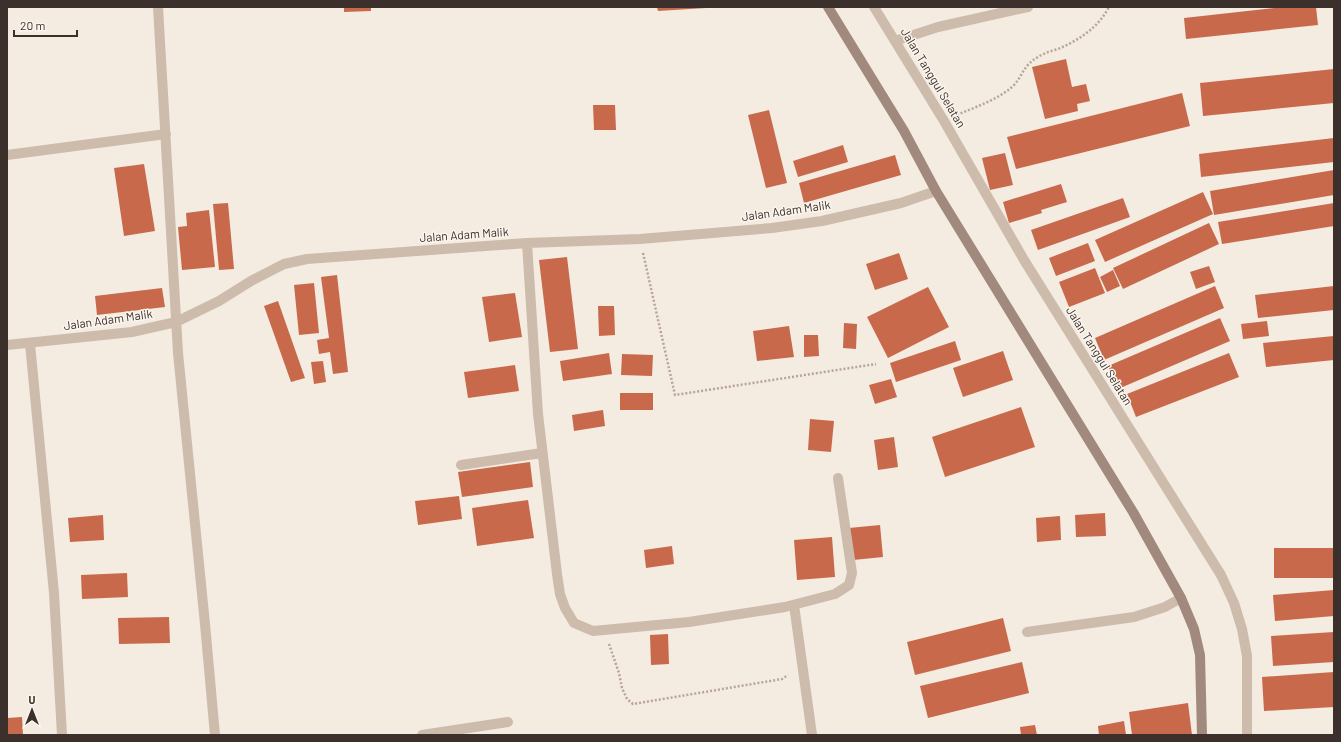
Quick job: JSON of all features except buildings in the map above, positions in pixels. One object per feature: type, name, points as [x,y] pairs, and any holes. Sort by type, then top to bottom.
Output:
[{"type":"street","points":[[158,7],[176,322],[215,735]]},
{"type":"street","points":[[828,7],[904,131],[936,191],[1133,512],[1181,598],[1194,629],[1200,655],[1202,735]]},
{"type":"street","name":"Jalan Tanggul Selatan","points":[[874,7],[944,121],[1024,260],[1221,575],[1236,610],[1242,629],[1247,656],[1248,735]]},
{"type":"street","points":[[895,41],[938,27],[1028,7]]},
{"type":"street","points":[[7,155],[166,134]]},
{"type":"street","name":"Jalan Adam Malik","points":[[7,345],[30,344],[132,332],[176,322],[219,301],[251,281],[284,264],[307,259],[527,243],[640,239],[772,228],[822,221],[901,203],[936,191]]},
{"type":"street","points":[[527,243],[538,414],[542,453],[560,594],[565,608],[574,623],[593,632],[688,622],[794,605],[835,594],[849,585],[852,573],[838,478]]},
{"type":"street","points":[[30,344],[54,593],[62,735]]},
{"type":"street","points":[[461,465],[542,453]]},
{"type":"street","points":[[1026,632],[1134,617],[1165,607],[1181,598]]},
{"type":"street","points":[[794,605],[812,735]]},
{"type":"street","points":[[422,735],[508,722]]},
{"type":"path","points":[[944,121],[995,98],[1013,86],[1025,67],[1038,57],[1072,43],[1091,31],[1104,16],[1109,7]]},
{"type":"path","points":[[640,239],[675,395],[876,364]]},
{"type":"path","points":[[593,632],[609,644],[626,699],[633,704],[782,678],[791,673]]}]
